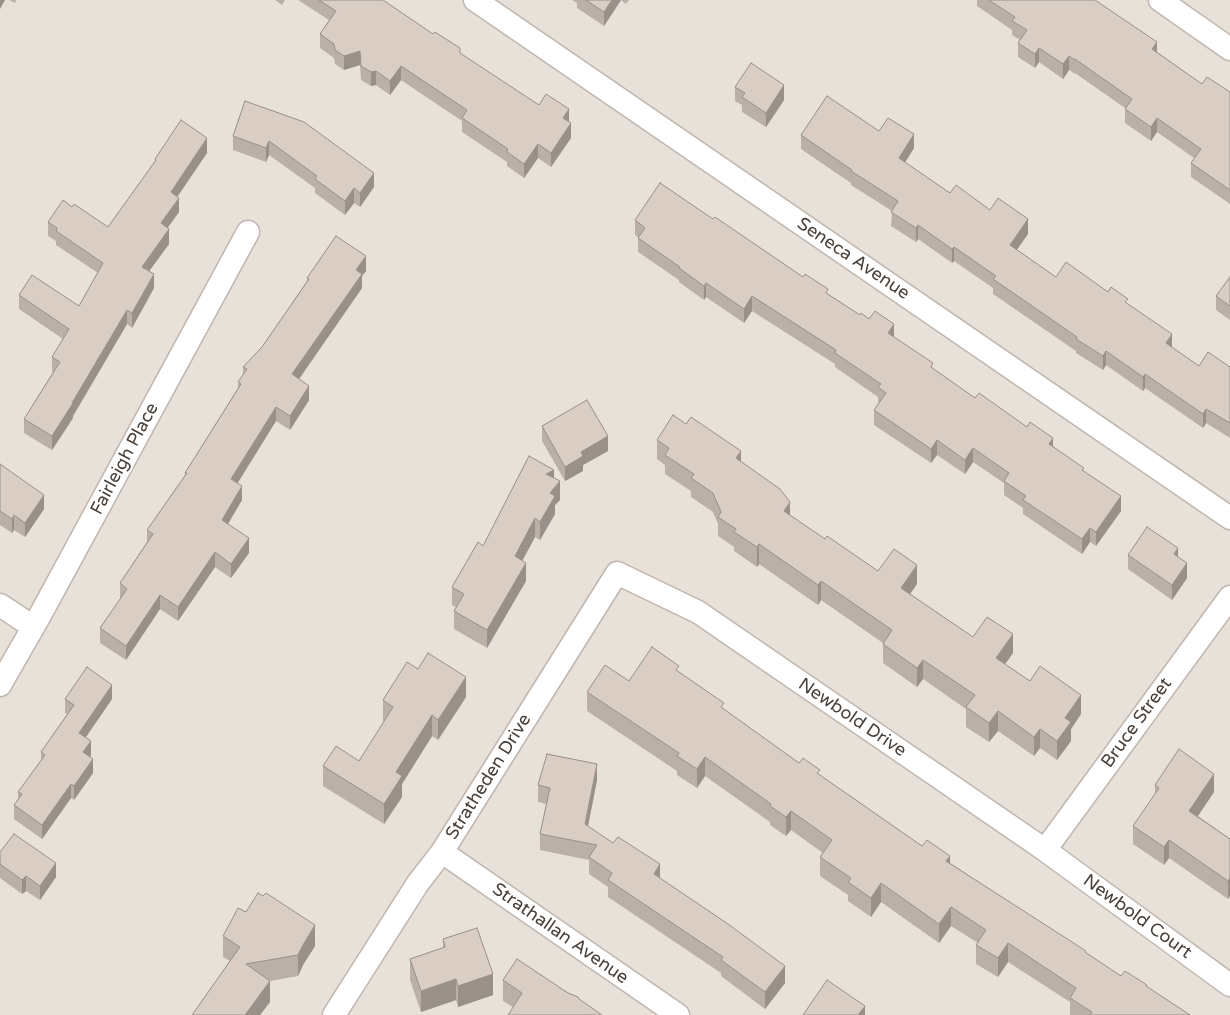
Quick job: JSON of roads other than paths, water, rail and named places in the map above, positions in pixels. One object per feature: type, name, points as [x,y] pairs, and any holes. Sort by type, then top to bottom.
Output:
[{"type":"street","name":"Seneca Avenue","points":[[475,0],[1230,518]]},
{"type":"street","points":[[1160,0],[1230,49]]},
{"type":"street","name":"Fairleigh Place","points":[[0,685],[248,232]]},
{"type":"street","name":"Stratheden Drive","points":[[334,1015],[418,883],[442,852],[617,573],[656,592]]},
{"type":"street","name":"Newbold Drive","points":[[656,592],[698,612],[1045,850]]},
{"type":"street","name":"Bruce Street","points":[[1045,850],[1230,597]]},
{"type":"street","points":[[0,605],[33,627]]},
{"type":"street","name":"Newbold Court","points":[[1045,850],[1230,985]]},
{"type":"street","name":"Strathallan Avenue","points":[[442,852],[678,1015]]}]
